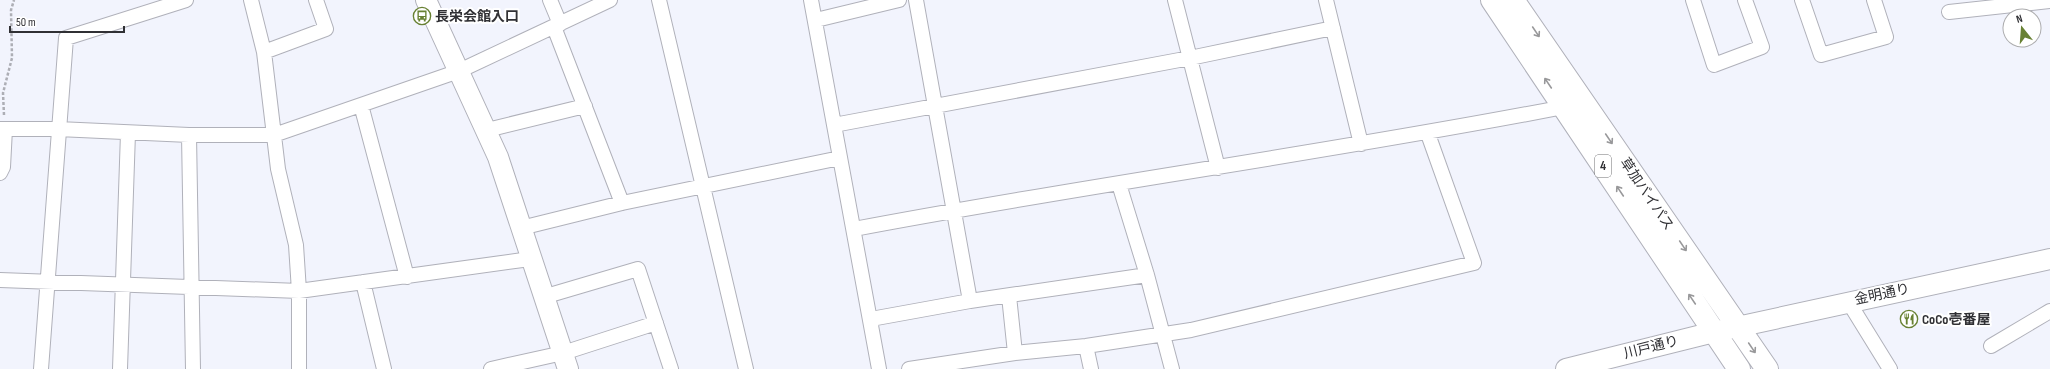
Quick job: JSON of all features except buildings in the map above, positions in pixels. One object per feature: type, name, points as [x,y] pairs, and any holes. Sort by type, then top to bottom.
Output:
[{"type":"highway","name":"草加バイパス","points":[[1492,0],[1739,369]]},
{"type":"highway","name":"草加バイパス","points":[[1513,0],[1766,369]]},
{"type":"street","points":[[41,369],[66,38],[186,0]]},
{"type":"street","points":[[251,0],[264,52],[278,169],[296,245],[299,291],[299,369]]},
{"type":"street","points":[[264,52],[326,29],[316,0]]},
{"type":"street","points":[[426,0],[487,130],[507,183],[530,259],[565,361]]},
{"type":"street","points":[[550,0],[585,106],[622,203]]},
{"type":"street","points":[[0,173],[3,167],[2,129],[58,129],[189,136],[274,135],[459,71],[610,0]]},
{"type":"street","points":[[659,0],[746,369]]},
{"type":"street","points":[[810,0],[816,20],[879,369]]},
{"type":"street","points":[[816,20],[899,0]]},
{"type":"street","points":[[916,0],[955,210],[970,301]]},
{"type":"street","points":[[1175,0],[1218,168]]},
{"type":"street","points":[[1326,0],[1361,144]]},
{"type":"street","points":[[1693,0],[1714,64],[1762,47],[1745,0]]},
{"type":"street","points":[[1802,0],[1821,55],[1886,37],[1874,0]]},
{"type":"street","points":[[1949,12],[2050,1]]},
{"type":"street","points":[[834,125],[1190,58],[1333,28]]},
{"type":"street","points":[[361,105],[408,277]]},
{"type":"street","points":[[487,130],[585,106]]},
{"type":"street","points":[[854,230],[955,210],[1428,134],[1564,107]]},
{"type":"street","points":[[120,369],[128,133]]},
{"type":"street","points":[[909,369],[1015,353],[1086,346],[1191,330],[1474,263],[1428,134]]},
{"type":"street","points":[[189,136],[193,369]]},
{"type":"street","points":[[521,228],[622,203],[840,158]]},
{"type":"street","points":[[1119,184],[1147,275],[1172,369]]},
{"type":"street","points":[[0,280],[299,291],[530,259]]},
{"type":"street","name":"金明通り","points":[[1714,332],[1848,301],[2050,259]]},
{"type":"street","points":[[543,297],[638,269],[671,369]]},
{"type":"street","points":[[871,319],[970,301],[1147,275]]},
{"type":"street","points":[[363,282],[384,369]]},
{"type":"street","points":[[1009,296],[1015,353]]},
{"type":"street","points":[[1848,301],[1890,369]]},
{"type":"street","points":[[1991,346],[2050,311]]},
{"type":"street","points":[[491,369],[565,361],[656,324]]},
{"type":"street","name":"川戸通り","points":[[1566,369],[1714,332]]},
{"type":"street","points":[[1086,346],[1091,369]]},
{"type":"path","points":[[2,129],[3,93],[12,58],[11,10],[14,0]]},
{"type":"place","name":"長栄会館入口","points":[[422,16]]},
{"type":"place","name":"CoCo壱番屋","points":[[1909,319]]}]
